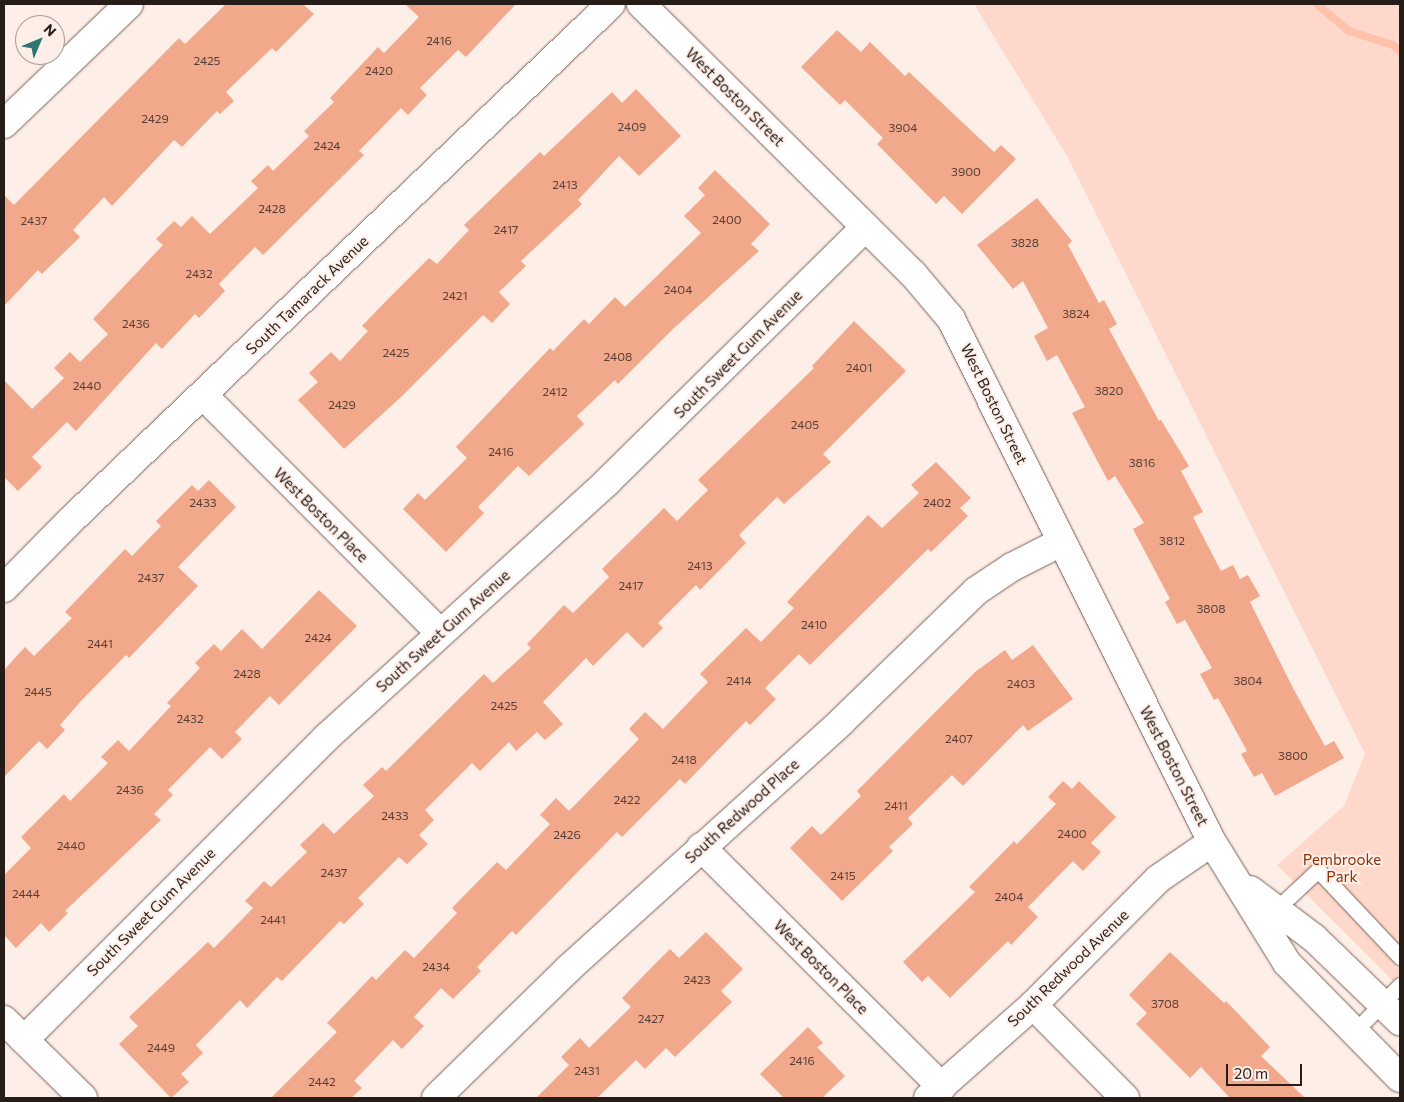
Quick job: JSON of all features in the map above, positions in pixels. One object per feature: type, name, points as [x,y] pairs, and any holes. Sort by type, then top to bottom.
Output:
[{"type":"street","points":[[4,124],[129,4]]},
{"type":"street","name":"South Tamarack Avenue","points":[[4,588],[611,4]]},
{"type":"street","name":"West Boston Street","points":[[641,4],[913,274],[951,320],[1212,842],[1239,881],[1269,915],[1287,963],[1400,1078]]},
{"type":"street","name":"South Sweet Gum Avenue","points":[[24,1040],[288,775],[440,633],[608,482],[866,227]]},
{"type":"street","name":"West Boston Place","points":[[203,395],[440,633]]},
{"type":"street","name":"South Redwood Place","points":[[436,1098],[574,962],[841,722],[976,591],[1012,567],[1061,542]]},
{"type":"street","name":"South Redwood Avenue","points":[[935,1092],[1033,1005],[1158,879],[1212,842]]},
{"type":"street","name":"West Boston Place","points":[[701,847],[935,1092]]},
{"type":"street","name":"West Boston Street","points":[[1269,915],[1314,938],[1394,1003]]},
{"type":"street","points":[[1033,1005],[1125,1098]]},
{"type":"street","points":[[4,1020],[83,1098]]},
{"type":"lane","points":[[1269,915],[1318,870],[1400,957]]},
{"type":"lane","points":[[1354,1032],[1394,1003]]},
{"type":"green space","name":"Pembrooke Park","points":[[974,4],[1400,4],[1400,988],[1277,865],[1344,806],[1365,754],[1067,156]]},
{"type":"building","points":[[226,4],[303,4],[314,14],[276,52],[272,48],[226,92],[234,101],[220,114],[217,111],[182,147],[174,140],[112,206],[104,197],[73,230],[80,237],[42,274],[38,270],[4,306],[4,195],[14,205],[179,38],[185,44]]},
{"type":"building","points":[[405,4],[516,4],[466,57],[458,50],[420,88],[427,95],[408,115],[401,108],[359,151],[364,155],[263,255],[255,247],[219,284],[225,291],[199,318],[195,314],[162,349],[156,343],[76,431],[67,422],[32,457],[42,467],[18,491],[4,477],[4,380],[32,409],[64,378],[54,368],[70,352],[80,362],[108,334],[93,319],[163,245],[156,239],[174,221],[181,227],[192,216],[210,234],[258,188],[251,181],[268,165],[273,171],[309,136],[304,131],[334,102],[330,98],[378,47],[384,53],[419,17]]},
{"type":"building","points":[[837,30],[861,52],[870,42],[905,76],[909,72],[994,152],[1001,145],[1016,159],[962,214],[944,196],[936,204],[877,144],[883,138],[845,100],[840,105],[801,67]]},
{"type":"building","points":[[636,89],[681,136],[639,176],[619,156],[578,200],[582,204],[521,261],[526,266],[499,292],[510,304],[492,323],[483,315],[400,398],[344,449],[298,400],[318,382],[309,373],[331,352],[340,361],[368,331],[362,326],[429,258],[437,264],[469,230],[464,225],[540,152],[544,156],[612,92],[622,103]]},
{"type":"building","points":[[715,170],[770,224],[751,244],[759,251],[673,329],[618,384],[615,380],[577,416],[584,424],[529,476],[518,466],[478,507],[484,513],[446,552],[403,509],[418,493],[425,500],[467,458],[456,447],[550,348],[553,351],[584,319],[589,324],[615,297],[625,307],[701,233],[684,216],[705,195],[698,188]]},
{"type":"building","points":[[1037,198],[1072,241],[1068,245],[1099,303],[1104,300],[1117,324],[1109,329],[1159,421],[1161,420],[1189,466],[1181,471],[1203,512],[1193,517],[1221,571],[1233,565],[1240,579],[1248,575],[1260,596],[1250,602],[1294,690],[1325,746],[1334,741],[1344,758],[1275,796],[1262,773],[1254,777],[1241,754],[1247,751],[1218,698],[1214,700],[1200,674],[1212,668],[1185,620],[1177,624],[1165,602],[1170,599],[1133,529],[1144,523],[1115,476],[1108,481],[1072,413],[1085,407],[1057,355],[1047,361],[1034,336],[1048,328],[1023,281],[1013,289],[977,245]]},
{"type":"building","points":[[854,321],[906,371],[823,454],[831,462],[784,504],[777,497],[739,535],[746,543],[700,590],[696,585],[658,623],[663,628],[643,648],[627,632],[593,666],[586,658],[543,702],[563,724],[545,740],[537,732],[516,751],[509,742],[480,771],[472,763],[425,810],[434,820],[419,835],[428,844],[407,864],[399,857],[358,898],[364,904],[344,924],[340,921],[282,981],[277,977],[247,1008],[240,1000],[196,1045],[203,1053],[181,1074],[189,1082],[171,1098],[119,1044],[138,1026],[129,1017],[208,942],[214,948],[253,908],[245,901],[264,881],[271,887],[307,852],[300,845],[323,823],[334,834],[374,796],[363,785],[382,767],[386,771],[484,674],[493,683],[531,648],[527,644],[564,605],[573,613],[609,577],[602,569],[664,508],[677,521],[708,490],[698,480],[814,368],[812,366]]},
{"type":"building","points":[[936,462],[971,498],[960,508],[968,516],[931,552],[928,549],[810,665],[799,654],[765,688],[776,699],[750,725],[746,721],[685,784],[680,779],[622,837],[617,832],[516,935],[512,931],[477,967],[481,971],[453,999],[441,988],[414,1017],[424,1026],[402,1049],[393,1040],[354,1081],[362,1088],[351,1098],[271,1098],[337,1032],[327,1023],[372,976],[376,980],[405,950],[414,958],[457,913],[452,908],[497,862],[506,870],[550,824],[540,815],[556,798],[569,811],[639,739],[629,729],[645,712],[663,729],[708,682],[700,674],[746,628],[761,642],[794,608],[787,602],[868,515],[882,528],[919,493],[911,485]]},
{"type":"building","points":[[209,480],[236,507],[178,567],[198,586],[129,658],[126,655],[81,701],[60,725],[65,730],[47,749],[39,741],[4,777],[4,670],[25,647],[34,656],[72,618],[65,612],[125,549],[132,556],[161,526],[156,521],[192,485],[198,491]]},
{"type":"building","points":[[319,590],[357,626],[279,705],[270,696],[235,732],[242,739],[222,759],[210,747],[168,790],[173,795],[154,814],[161,820],[65,911],[68,913],[49,932],[41,923],[16,948],[4,935],[4,875],[31,848],[21,837],[64,794],[70,801],[108,763],[101,757],[118,740],[129,751],[171,706],[167,703],[200,668],[195,663],[214,644],[221,651],[242,629],[262,649]]},
{"type":"building","points":[[1033,645],[1073,699],[1028,731],[1023,725],[963,786],[952,775],[908,818],[913,824],[889,847],[893,851],[842,901],[790,848],[812,826],[821,835],[861,796],[857,791],[975,672],[1005,650],[1012,660]]},
{"type":"building","points":[[1063,781],[1072,789],[1079,781],[1116,817],[1091,843],[1101,852],[1083,871],[1073,861],[1028,907],[1038,917],[1011,945],[1008,941],[950,998],[928,976],[922,982],[903,962],[975,892],[969,887],[1014,841],[1017,844],[1056,804],[1048,797]]},
{"type":"building","points":[[706,932],[743,969],[721,991],[732,1002],[675,1057],[666,1048],[645,1069],[636,1060],[597,1098],[536,1098],[569,1065],[561,1057],[580,1038],[589,1048],[631,1007],[622,998],[670,949],[679,958]]},
{"type":"building","points":[[1170,952],[1224,1003],[1226,1001],[1270,1047],[1261,1056],[1305,1098],[1230,1098],[1201,1067],[1190,1078],[1136,1024],[1147,1013],[1129,995]]},
{"type":"building","points":[[808,1027],[823,1043],[817,1047],[845,1076],[822,1098],[784,1098],[760,1074]]},
{"type":"waterway","points":[[1317,4],[1349,31],[1393,45],[1400,51]]}]
